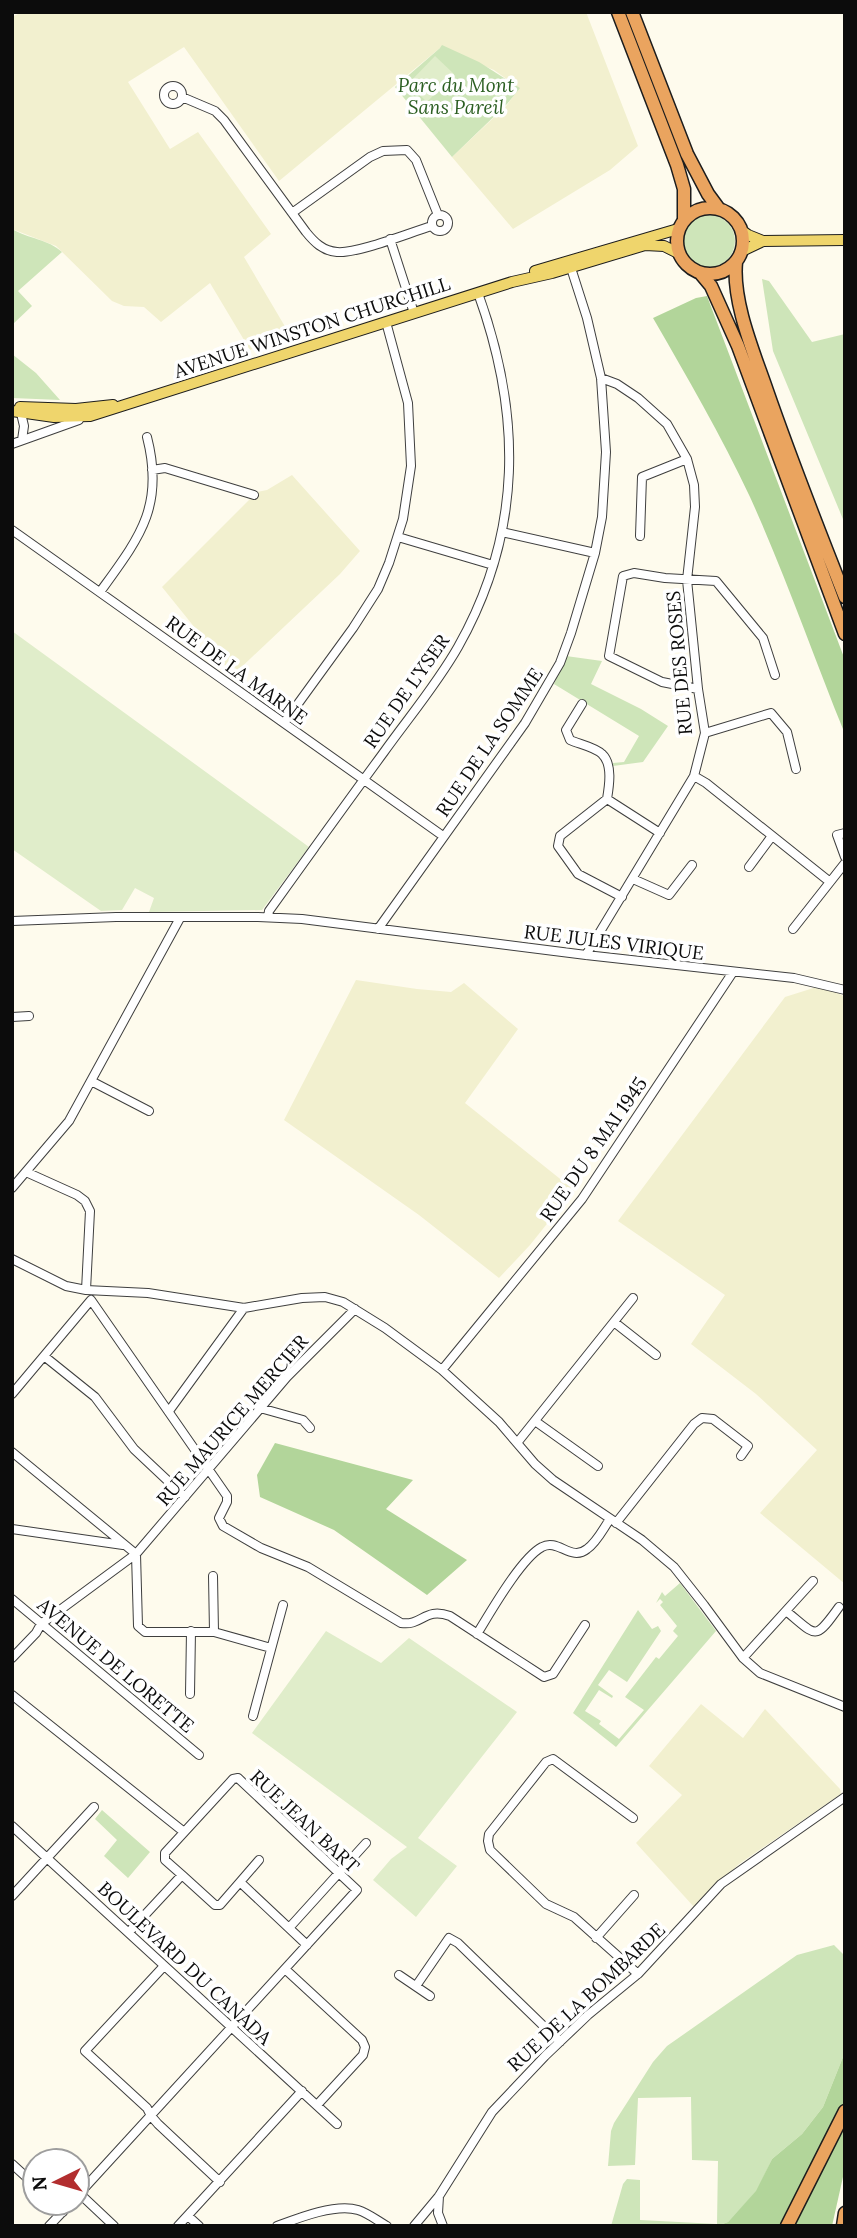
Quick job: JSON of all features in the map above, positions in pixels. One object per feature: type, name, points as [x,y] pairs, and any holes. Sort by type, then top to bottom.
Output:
[{"type":"highway","points":[[618,12],[677,164],[684,189],[681,224],[676,242],[678,253],[688,267],[701,274],[712,286],[738,346],[845,634]]},
{"type":"highway","points":[[632,12],[687,154],[708,194],[719,209],[735,219],[741,230],[743,241],[736,270],[740,306],[753,353],[845,597]]},
{"type":"highway","points":[[681,224],[693,212],[703,208],[719,209]]},
{"type":"highway","points":[[701,274],[721,273],[739,257]]},
{"type":"highway","points":[[787,2226],[845,2111]]},
{"type":"highway","points":[[843,2226],[845,2213]]},
{"type":"main road","name":"AVENUE WINSTON CHURCHILL","points":[[512,282],[524,275],[681,224]]},
{"type":"main road","points":[[741,230],[763,241],[845,240]]},
{"type":"main road","points":[[739,257],[763,241]]},
{"type":"main road","name":"AVENUE WINSTON CHURCHILL","points":[[17,410],[80,417],[112,410],[512,282],[571,268],[645,245],[664,246],[678,253]]},
{"type":"main road","name":"AVENUE WINSTON CHURCHILL","points":[[571,268],[570,265],[600,255],[605,250]]},
{"type":"main road","points":[[80,417],[84,412],[108,405]]},
{"type":"main road","name":"AVENUE WINSTON CHURCHILL","points":[[17,410],[122,405]]},
{"type":"street","points":[[182,97],[215,111],[224,120],[318,245],[335,253],[350,252],[432,226]]},
{"type":"street","points":[[292,213],[370,156],[383,151],[407,150],[416,160],[439,215]]},
{"type":"street","points":[[439,215],[448,220],[448,228],[443,231],[438,232],[432,226],[434,218],[439,215]]},
{"type":"street","points":[[390,239],[414,313]]},
{"type":"street","name":"RUE DE LA SOMME","points":[[378,929],[545,692],[571,633],[595,553],[605,484],[604,412],[601,378],[587,318],[571,268]]},
{"type":"street","name":"RUE DE L'YSER","points":[[268,917],[269,911],[457,649],[493,565],[502,532],[509,479],[508,409],[500,361],[478,293]]},
{"type":"street","points":[[284,723],[366,609],[378,589],[398,537],[410,477],[411,435],[406,392],[386,322]]},
{"type":"street","name":"RUE DES ROSES","points":[[586,955],[694,776],[705,733],[687,580],[695,507],[694,485],[687,459],[667,424],[638,398],[617,384],[601,378]]},
{"type":"street","points":[[17,410],[24,426],[22,440]]},
{"type":"street","points":[[12,444],[59,429],[79,420],[80,417]]},
{"type":"street","points":[[100,592],[144,526],[152,491],[147,437]]},
{"type":"street","points":[[640,536],[642,477],[687,459]]},
{"type":"street","points":[[152,470],[165,468],[254,495]]},
{"type":"street","name":"RUE DE LA MARNE","points":[[12,530],[443,836]]},
{"type":"street","points":[[502,532],[595,553]]},
{"type":"street","points":[[398,537],[493,565]]},
{"type":"street","points":[[698,689],[662,682],[609,656],[623,576],[634,573],[716,581],[763,638],[775,675]]},
{"type":"street","points":[[582,704],[566,730],[570,740],[601,752],[606,760],[609,782],[607,799],[559,836],[558,846],[578,874],[622,897]]},
{"type":"street","points":[[705,733],[771,713],[787,732],[796,769]]},
{"type":"street","points":[[694,776],[706,782],[830,881]]},
{"type":"street","points":[[607,799],[660,833]]},
{"type":"street","points":[[845,833],[837,835],[845,857]]},
{"type":"street","points":[[749,867],[772,836]]},
{"type":"street","points":[[793,929],[845,863]]},
{"type":"street","points":[[633,879],[669,895],[692,866]]},
{"type":"street","name":"RUE JULES VIRIQUE","points":[[12,921],[116,917],[268,917],[794,978],[845,990]]},
{"type":"street","points":[[12,1188],[69,1121],[180,918]]},
{"type":"street","name":"RUE DU 8 MAI 1945","points":[[442,1370],[582,1199],[733,972]]},
{"type":"street","points":[[12,1017],[29,1016]]},
{"type":"street","points":[[90,1081],[149,1111]]},
{"type":"street","points":[[26,1172],[85,1201],[90,1211],[91,1300],[224,1492],[228,1499],[219,1518],[223,1526],[261,1548],[308,1567],[401,1623],[411,1624],[430,1613],[450,1616],[536,1673],[549,1677],[585,1625]]},
{"type":"street","points":[[12,1259],[66,1286],[89,1290],[148,1293],[244,1308],[302,1298],[325,1297],[336,1299],[355,1309],[442,1370],[499,1422],[535,1464],[554,1480],[642,1539],[674,1567],[743,1658],[760,1673],[845,1707]]},
{"type":"street","points":[[517,1443],[633,1298]]},
{"type":"street","points":[[12,1394],[91,1300]]},
{"type":"street","points":[[169,1411],[244,1308]]},
{"type":"street","name":"RUE MAURICE MERCIER","points":[[12,1658],[41,1624],[136,1554],[287,1377],[355,1309]]},
{"type":"street","points":[[614,1322],[656,1355]]},
{"type":"street","points":[[44,1356],[95,1397],[135,1449],[185,1497]]},
{"type":"street","points":[[260,1408],[303,1420],[310,1428]]},
{"type":"street","points":[[477,1634],[508,1585],[537,1551],[552,1545],[574,1554],[587,1549],[697,1421],[713,1419],[748,1446],[741,1456]]},
{"type":"street","points":[[535,1421],[598,1466]]},
{"type":"street","points":[[12,1452],[123,1545]]},
{"type":"street","points":[[12,1529],[123,1545],[132,1549],[136,1554],[138,1626],[145,1632],[214,1632],[271,1648]]},
{"type":"street","points":[[213,1576],[214,1632]]},
{"type":"street","points":[[743,1658],[813,1581]]},
{"type":"street","name":"AVENUE DE LORETTE","points":[[12,1599],[199,1755]]},
{"type":"street","points":[[253,1716],[283,1605]]},
{"type":"street","points":[[786,1611],[811,1631],[818,1632],[824,1629],[839,1608]]},
{"type":"street","points":[[190,1694],[191,1631]]},
{"type":"street","points":[[12,1695],[184,1832]]},
{"type":"street","points":[[633,1818],[553,1759],[547,1762],[488,1837],[490,1850],[546,1904],[574,1917],[638,1974]]},
{"type":"street","name":"RUE JEAN BART","points":[[182,1875],[165,1860],[165,1853],[233,1779],[238,1778],[357,1890],[307,1945]]},
{"type":"street","name":"RUE DE LA BOMBARDE","points":[[414,2226],[439,2196],[502,2099],[588,2015],[638,1974],[722,1884],[845,1797]]},
{"type":"street","points":[[12,1896],[94,1807]]},
{"type":"street","name":"BOULEVARD DU CANADA","points":[[12,1826],[337,2124]]},
{"type":"street","points":[[289,1928],[366,1843]]},
{"type":"street","points":[[129,1932],[182,1875],[215,1905],[220,1905],[259,1860]]},
{"type":"street","points":[[91,2181],[307,1945],[240,1882]]},
{"type":"street","points":[[596,1938],[634,1895]]},
{"type":"street","points":[[416,1986],[449,1938],[458,1943],[560,2042]]},
{"type":"street","points":[[164,1966],[85,2051],[147,2108],[151,2116],[220,2182]]},
{"type":"street","points":[[285,1969],[362,2040],[365,2047],[363,2055],[317,2105]]},
{"type":"street","points":[[399,1975],[430,1996]]},
{"type":"street","points":[[178,2226],[302,2091]]},
{"type":"street","points":[[439,2196],[438,2213],[443,2226]]},
{"type":"street","points":[[91,2206],[114,2226]]},
{"type":"street","points":[[277,2226],[299,2217],[339,2208],[357,2210],[387,2226]]},
{"type":"street","points":[[188,2216],[199,2226]]},
{"type":"shaded area","points":[[22,12],[586,12],[638,146],[610,170],[513,229],[452,157],[507,105],[519,88],[494,70],[440,48],[279,181],[184,47],[128,82],[170,149],[198,132],[271,234],[244,257],[290,335],[250,350],[210,283],[161,322],[144,307],[124,306],[112,301],[56,246],[12,229],[12,17]]},
{"type":"shaded area","points":[[292,475],[360,551],[340,574],[233,675],[162,587],[257,492],[267,490]]},
{"type":"shaded area","points":[[356,980],[451,992],[464,983],[518,1029],[465,1103],[574,1190],[530,1245],[499,1278],[419,1215],[284,1120]]},
{"type":"shaded area","points":[[823,985],[845,997],[845,1584],[760,1513],[817,1450],[756,1394],[691,1344],[725,1295],[618,1221],[785,997]]},
{"type":"shaded area","points":[[701,1704],[743,1738],[765,1709],[840,1789],[841,1794],[739,1864],[694,1907],[636,1843],[682,1795],[649,1766]]},
{"type":"green space","name":"Parc du Mont Sans Pareil","points":[[442,45],[479,62],[520,88],[452,157],[395,87]]},
{"type":"green space","points":[[435,56],[454,74],[427,102],[408,84]]},
{"type":"green space","points":[[709,215],[719,217],[727,223],[733,231],[733,251],[727,259],[719,265],[709,267],[699,265],[691,259],[685,251],[683,241],[685,231],[691,223],[699,217]]},
{"type":"green space","points":[[12,229],[51,244],[62,252],[18,291],[32,306],[12,325]]},
{"type":"green space","points":[[762,279],[769,281],[812,342],[845,334],[845,524],[773,351]]},
{"type":"green space","points":[[707,296],[845,660],[845,734],[750,497],[716,429],[653,318],[696,298]]},
{"type":"green space","points":[[12,354],[36,373],[60,400],[12,398]]},
{"type":"green space","points":[[12,631],[309,847],[262,910],[149,912],[154,898],[135,888],[122,910],[101,911],[12,849]]},
{"type":"green space","points":[[566,656],[602,661],[591,684],[668,726],[643,762],[613,766],[613,763],[624,762],[639,736],[554,684]]},
{"type":"green space","points":[[275,1443],[413,1480],[386,1509],[467,1560],[427,1595],[334,1530],[260,1497],[257,1475]]},
{"type":"green space","points":[[680,1583],[716,1631],[616,1747],[573,1713],[638,1610],[652,1629],[658,1626],[661,1631],[627,1682],[609,1670],[598,1685],[613,1696],[612,1698],[599,1690],[585,1711],[601,1721],[599,1724],[619,1739],[644,1710],[625,1697],[656,1657],[659,1659],[678,1636],[673,1631],[677,1626],[660,1605],[663,1602],[660,1599],[656,1603],[662,1592],[665,1596]]},
{"type":"green space","points":[[326,1631],[381,1663],[409,1638],[517,1712],[418,1838],[457,1866],[416,1917],[373,1880],[391,1859],[407,1847],[252,1733]]},
{"type":"green space","points":[[102,1810],[150,1852],[128,1878],[104,1856],[117,1840],[95,1819]]},
{"type":"green space","points":[[834,1945],[845,1956],[845,2052],[823,2107],[802,2134],[772,2159],[757,2191],[728,2222],[717,2226],[611,2226],[623,2184],[627,2179],[640,2180],[640,2220],[717,2224],[718,2161],[692,2160],[691,2097],[638,2098],[635,2165],[608,2166],[614,2123],[653,2062],[667,2046],[797,1955]]},
{"type":"green space","points":[[845,2052],[845,2168],[832,2226],[717,2226],[728,2222],[756,2191],[772,2159],[802,2134],[823,2107]]}]
